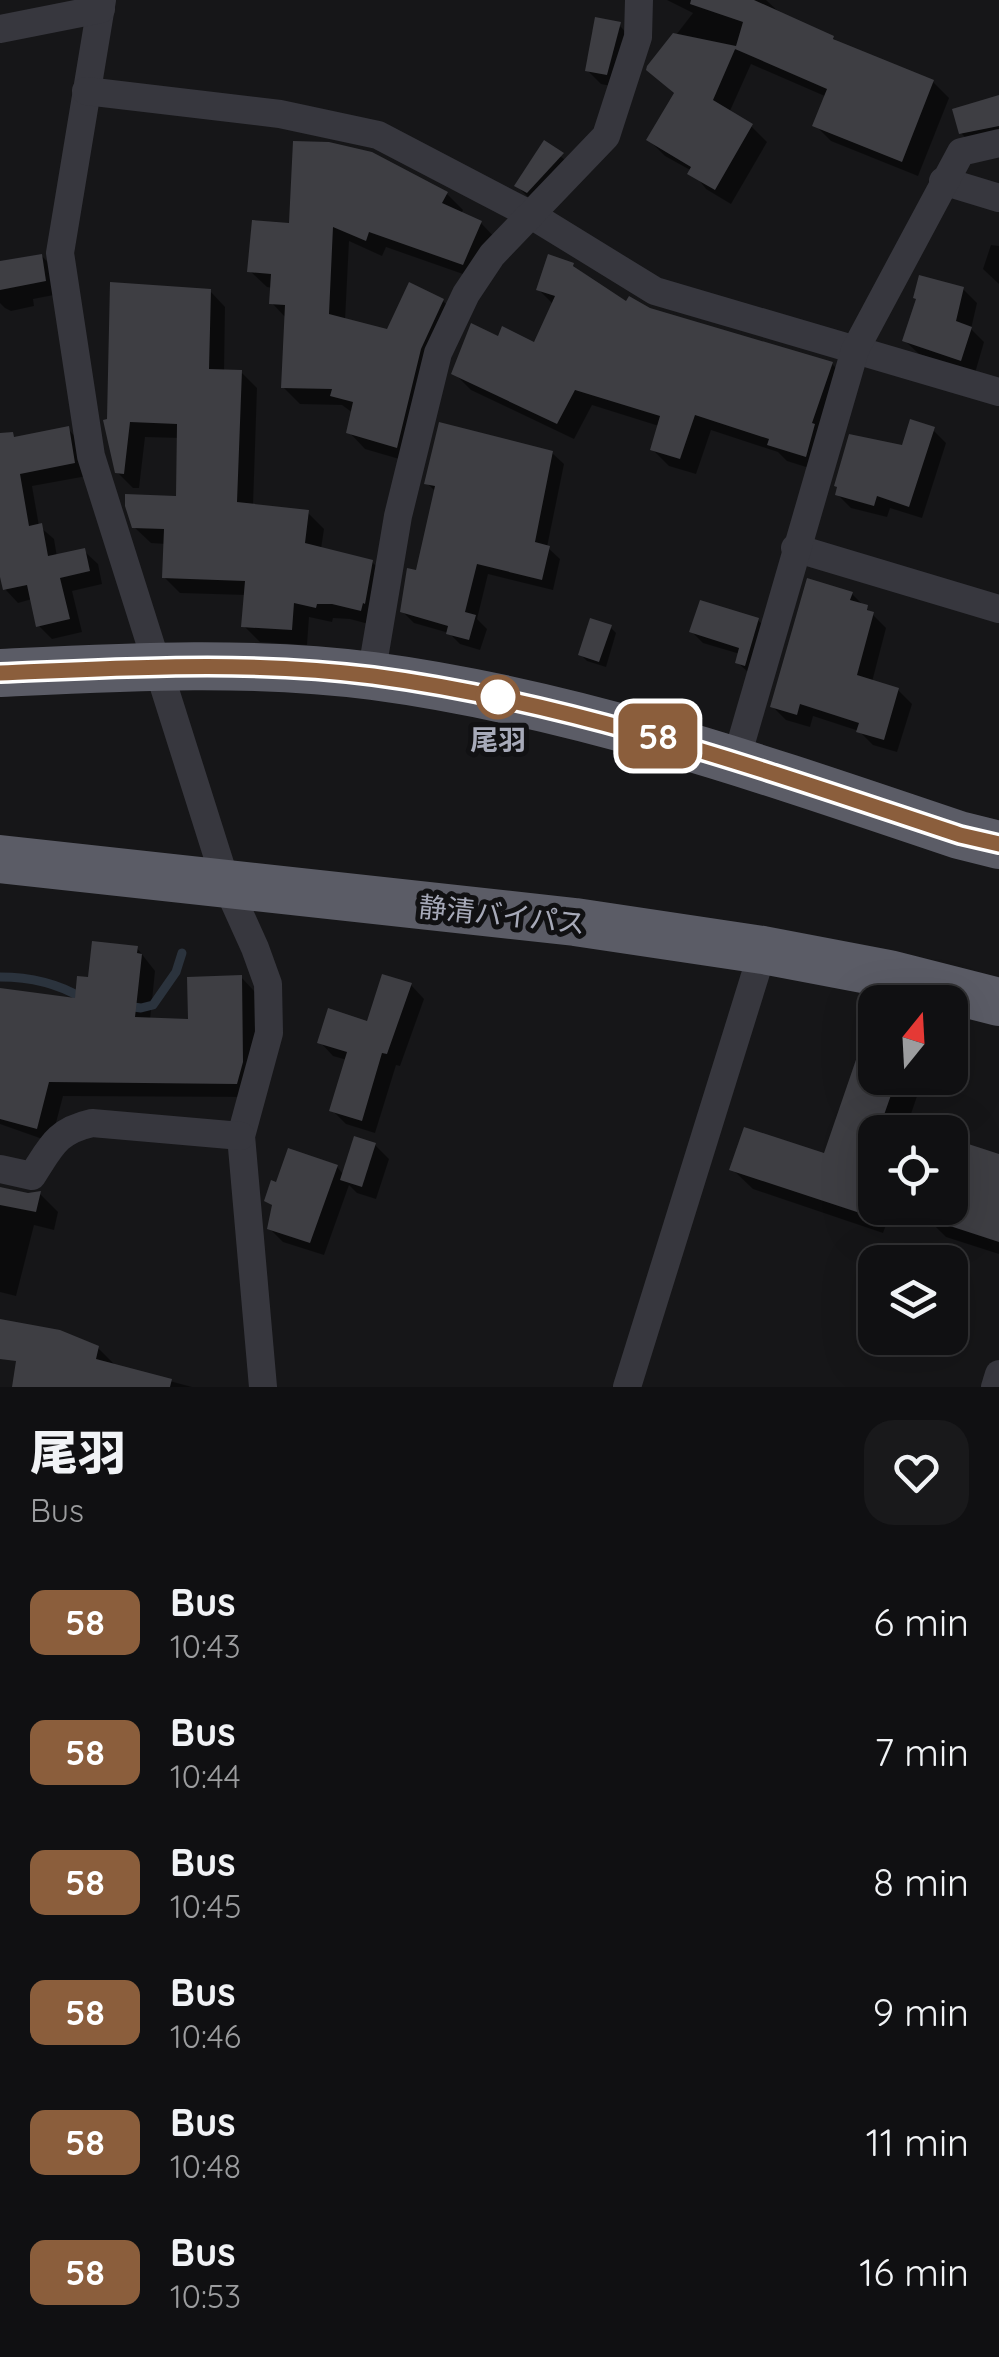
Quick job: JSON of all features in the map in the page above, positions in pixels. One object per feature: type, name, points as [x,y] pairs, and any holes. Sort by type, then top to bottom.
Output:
[{"type":"highway","points":[[0,673],[155,666],[274,667],[372,676],[534,704],[617,724],[960,835],[999,844]]},
{"type":"highway","name":"静清バイパス","points":[[0,859],[575,922],[763,950],[889,974],[999,1002]]},
{"type":"street","points":[[372,676],[398,516],[438,353],[483,268],[606,136],[638,37],[639,0]]},
{"type":"street","points":[[0,29],[101,5],[60,253],[90,456],[136,590],[155,666],[227,886],[268,984],[269,1033],[241,1136],[263,1387]]},
{"type":"street","points":[[86,91],[280,114],[378,135],[532,216],[656,291],[999,392]]},
{"type":"street","points":[[736,760],[855,350],[961,152],[999,143]]},
{"type":"street","points":[[943,181],[999,198]]},
{"type":"street","points":[[796,548],[999,609]]},
{"type":"street","points":[[626,1387],[763,950]]},
{"type":"street","points":[[0,1169],[32,1176],[51,1146],[69,1128],[92,1123],[241,1136]]},
{"type":"street","points":[[994,1387],[999,1374]]},
{"type":"building","points":[[691,0],[754,0],[834,36],[833,39],[934,80],[902,162],[812,126],[827,89],[735,49],[713,100],[753,124],[715,190],[687,174],[691,167],[646,140],[674,93],[646,70],[647,66],[673,33],[736,46],[743,22],[690,4]]},
{"type":"building","points":[[595,17],[621,22],[607,75],[585,71]]},
{"type":"building","points":[[999,95],[999,126],[959,134],[952,109]]},
{"type":"building","points":[[544,140],[564,153],[527,193],[514,186]]},
{"type":"building","points":[[293,141],[329,142],[372,152],[448,192],[442,203],[482,221],[463,265],[369,232],[366,241],[333,227],[329,314],[387,329],[409,282],[444,299],[421,349],[397,448],[346,433],[353,402],[330,396],[332,389],[281,388],[285,305],[269,304],[271,274],[247,272],[252,220],[289,223]]},
{"type":"building","points":[[42,254],[46,281],[0,290],[0,261]]},
{"type":"building","points":[[548,254],[574,263],[573,266],[626,301],[629,296],[650,308],[833,362],[812,423],[815,424],[806,457],[767,445],[769,439],[695,415],[680,459],[650,450],[660,416],[575,390],[557,424],[451,374],[471,323],[498,336],[502,326],[534,342],[555,296],[536,290]]},
{"type":"building","points":[[919,275],[964,287],[956,321],[972,327],[961,361],[902,341],[916,299],[913,298]]},
{"type":"building","points":[[110,282],[211,289],[209,369],[242,370],[237,502],[309,510],[305,543],[373,560],[361,611],[332,604],[317,604],[316,608],[294,603],[292,630],[241,627],[245,581],[162,578],[164,529],[132,528],[125,494],[176,496],[177,424],[130,422],[124,474],[115,473],[103,420],[107,419]]},
{"type":"building","points":[[910,419],[935,427],[909,507],[877,496],[874,506],[835,495],[849,434],[902,445]]},
{"type":"building","points":[[439,422],[553,451],[535,542],[550,546],[542,580],[477,564],[465,612],[476,615],[469,640],[446,634],[448,626],[400,612],[407,568],[416,570],[435,486],[424,484]]},
{"type":"building","points":[[69,426],[75,463],[20,474],[29,526],[42,523],[48,556],[85,548],[90,571],[60,578],[70,619],[36,627],[27,585],[3,590],[0,577],[0,433],[13,432],[14,437]]},
{"type":"building","points":[[807,578],[853,592],[850,600],[868,605],[867,610],[874,612],[857,675],[899,688],[884,740],[856,732],[859,723],[800,704],[797,715],[770,707]]},
{"type":"building","points":[[700,600],[759,618],[745,666],[735,663],[739,648],[689,632]]},
{"type":"building","points":[[590,618],[612,625],[599,662],[578,655]]},
{"type":"building","points":[[92,941],[138,946],[137,953],[142,954],[135,1017],[188,1019],[187,977],[242,975],[243,1062],[237,1084],[49,1082],[37,1129],[0,1119],[0,988],[75,998],[77,976],[88,977]]},
{"type":"building","points":[[382,974],[412,983],[387,1054],[382,1053],[362,1121],[329,1111],[347,1052],[317,1043],[328,1008],[367,1021]]},
{"type":"building","points":[[858,1054],[858,1095],[891,1095],[884,1115],[858,1115],[858,1212],[729,1170],[744,1127],[824,1153]]},
{"type":"building","points":[[354,1136],[376,1143],[362,1187],[340,1180]]},
{"type":"building","points":[[968,1144],[999,1154],[999,1242],[950,1226],[968,1225]]},
{"type":"building","points":[[288,1148],[338,1165],[310,1243],[267,1229],[272,1205],[264,1201],[271,1180],[276,1182]]},
{"type":"building","points":[[0,1187],[28,1193],[41,1191],[36,1212],[0,1205]]},
{"type":"building","points":[[0,1319],[60,1330],[99,1346],[96,1359],[172,1379],[170,1387],[12,1387],[16,1361],[0,1359]]},
{"type":"waterway","points":[[126,1006],[153,1005],[176,972],[182,953]]},
{"type":"waterway","points":[[0,977],[42,982],[82,998]]},
{"type":"bus line","name":"58","points":[[0,673],[155,666],[274,667],[372,676],[452,689],[617,724],[960,835],[999,844]]},
{"type":"place","name":"尾羽","points":[[498,697]]}]
